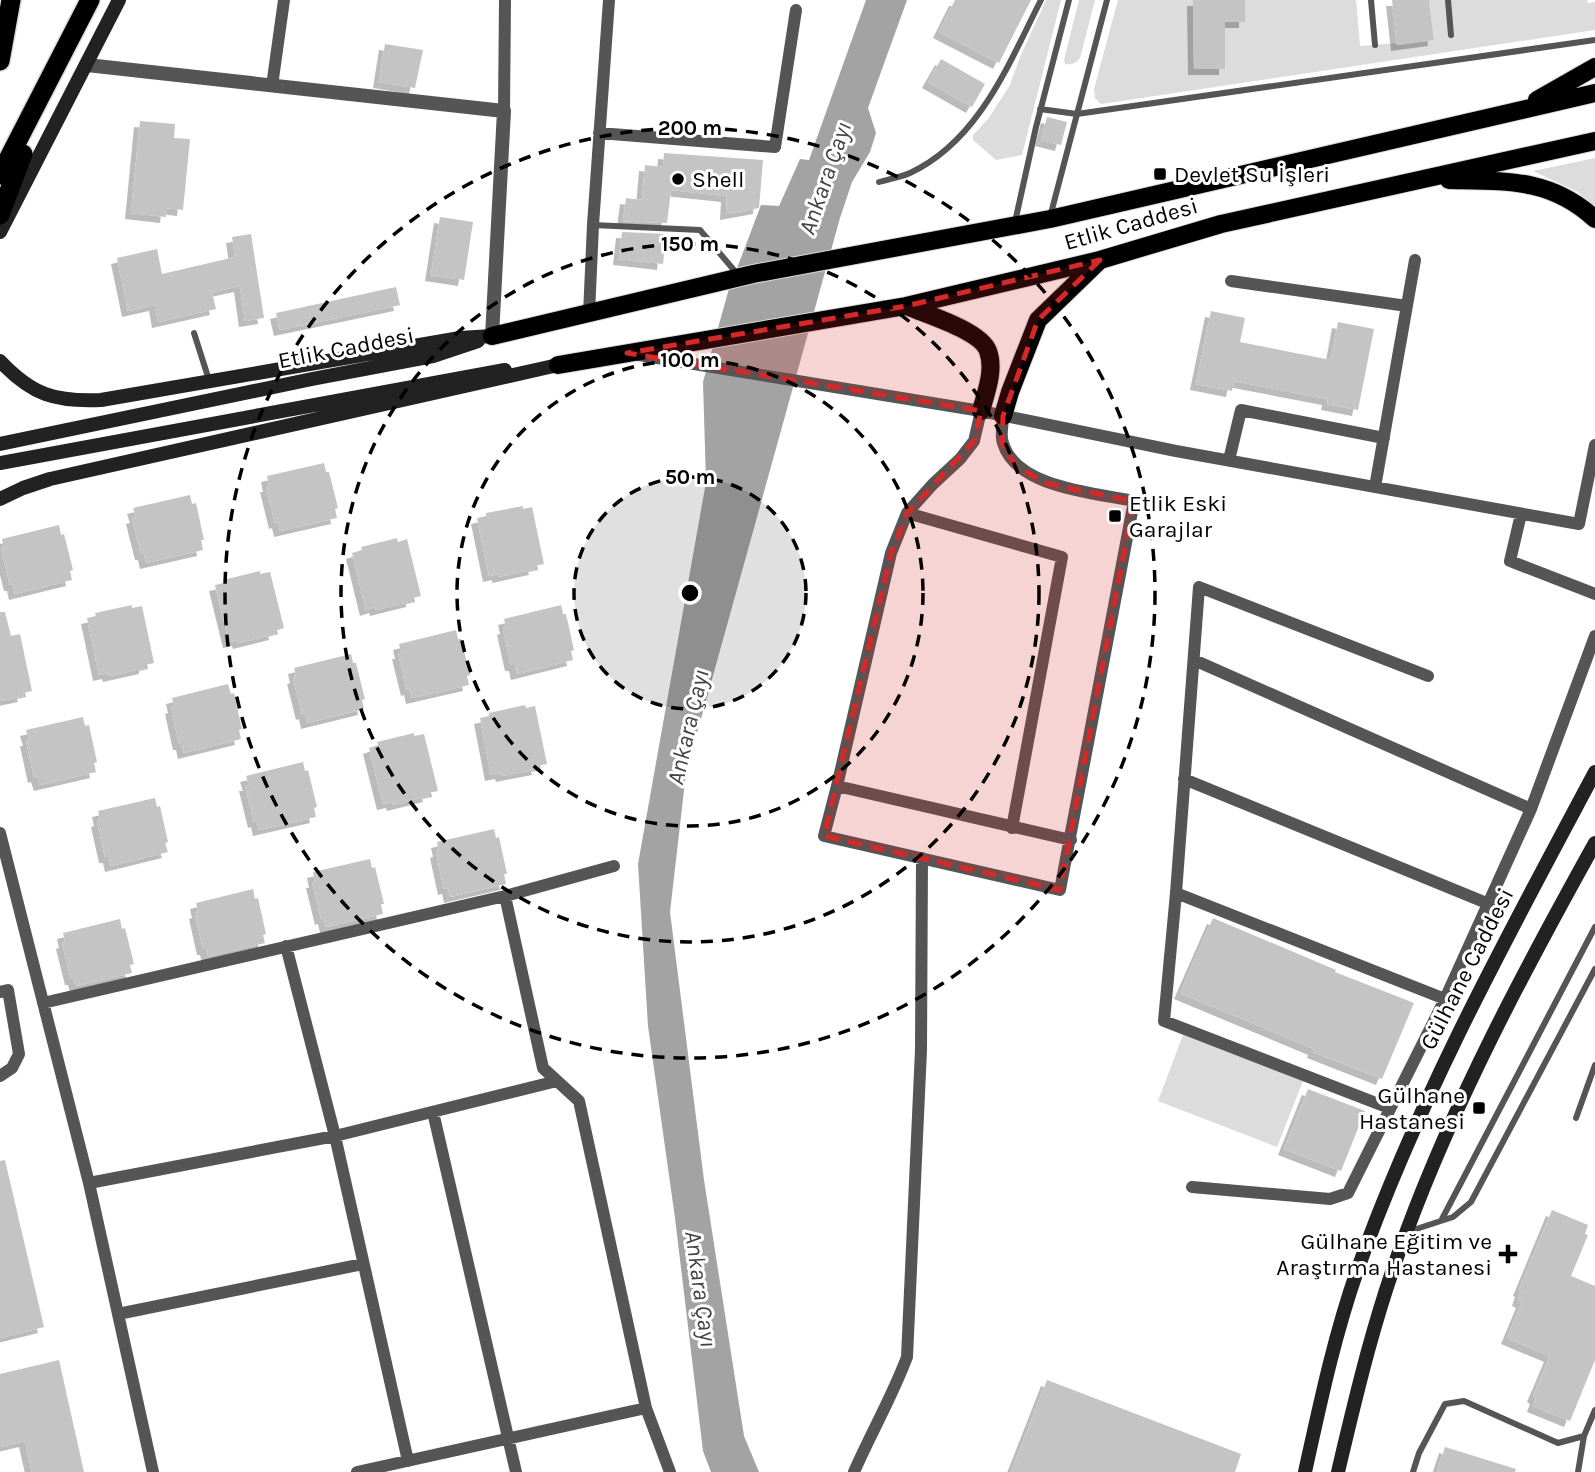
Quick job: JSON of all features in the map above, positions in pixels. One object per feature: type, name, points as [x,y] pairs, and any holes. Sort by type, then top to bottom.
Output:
[{"type":"highway","points":[[0,61],[11,0]]},
{"type":"highway","points":[[0,175],[90,0]]},
{"type":"highway","points":[[0,215],[53,73]]},
{"type":"main road","points":[[0,232],[119,0]]},
{"type":"main road","points":[[1519,109],[1595,67]]},
{"type":"main road","name":"Etlik Caddesi","points":[[0,444],[433,356],[492,336],[740,277],[1050,219],[1595,93]]},
{"type":"main road","name":"Etlik Caddesi","points":[[626,353],[906,306],[1100,260],[1221,224],[1595,141]]},
{"type":"main road","points":[[1417,179],[1514,181],[1551,189],[1579,204],[1595,219]]},
{"type":"main road","points":[[1003,416],[1038,320],[1100,260]]},
{"type":"main road","points":[[906,306],[968,333],[979,339],[987,349],[990,364],[981,411]]},
{"type":"main road","points":[[0,361],[23,384],[41,394],[78,401],[101,400],[460,338],[492,336]]},
{"type":"main road","points":[[0,499],[23,488],[50,480],[558,365],[626,353]]},
{"type":"main road","points":[[0,463],[485,372],[558,365]]},
{"type":"main road","name":"Gülhane Caddesi","points":[[1304,1472],[1325,1378],[1357,1272],[1417,1119],[1497,955],[1595,772]]},
{"type":"main road","points":[[1338,1472],[1366,1353],[1406,1233],[1439,1151],[1494,1032],[1595,843]]},
{"type":"street","points":[[272,86],[284,0]]},
{"type":"street","points":[[492,336],[504,111],[505,0]]},
{"type":"street","points":[[589,314],[609,0]]},
{"type":"street","points":[[599,133],[775,147],[796,10]]},
{"type":"street","points":[[87,65],[504,111]]},
{"type":"street","points":[[1375,487],[1415,260]]},
{"type":"street","points":[[1231,281],[1407,306]]},
{"type":"street","points":[[626,353],[981,411],[1579,524],[1595,445]]},
{"type":"street","points":[[1229,460],[1241,410],[1384,438]]},
{"type":"street","points":[[981,411],[974,441],[960,459],[906,513],[891,553],[824,836],[1060,890],[1134,501],[1046,482],[1016,466],[1002,443],[1003,416]]},
{"type":"street","points":[[906,513],[1062,557],[1012,828]]},
{"type":"street","points":[[1521,514],[1510,562],[1595,594]]},
{"type":"street","points":[[1389,1108],[1164,1021],[1199,587],[1428,676]]},
{"type":"street","points":[[1192,1187],[1331,1199],[1348,1193],[1489,904],[1531,809],[1595,636]]},
{"type":"street","points":[[1194,660],[1531,809]]},
{"type":"street","points":[[1184,779],[1489,904]]},
{"type":"street","points":[[837,786],[1071,840]]},
{"type":"street","points":[[0,833],[89,1183],[153,1472]]},
{"type":"street","points":[[854,1472],[895,1389],[907,1357],[921,1050],[922,858]]},
{"type":"street","points":[[43,1003],[505,896],[614,866]]},
{"type":"street","points":[[1176,893],[1444,999]]},
{"type":"street","points":[[505,896],[543,1068],[579,1101],[646,1408],[670,1472]]},
{"type":"street","points":[[286,946],[335,1136],[408,1461]]},
{"type":"street","points":[[0,992],[8,990],[19,1054],[12,1068],[0,1076]]},
{"type":"street","points":[[89,1183],[335,1136],[557,1081]]},
{"type":"street","points":[[433,1112],[516,1472]]},
{"type":"street","points":[[118,1314],[363,1264]]},
{"type":"street","points":[[358,1472],[646,1408]]},
{"type":"lane","points":[[879,182],[910,173],[949,148],[982,110],[1006,71],[1041,0]]},
{"type":"lane","points":[[1014,225],[1040,109],[1069,0]]},
{"type":"lane","points":[[1050,219],[1107,0]]},
{"type":"lane","points":[[1371,0],[1375,45]]},
{"type":"lane","points":[[1447,0],[1451,35]]},
{"type":"lane","points":[[1040,109],[1077,114],[1595,40]]},
{"type":"lane","points":[[593,225],[700,230],[740,277]]},
{"type":"lane","points":[[194,333],[208,380]]},
{"type":"lane","points":[[1442,1219],[1595,927]]},
{"type":"lane","points":[[1406,1233],[1453,1217],[1471,1202],[1595,969]]},
{"type":"lane","points":[[1576,1118],[1595,1065]]},
{"type":"lane","points":[[1413,1472],[1419,1453],[1445,1404],[1464,1401],[1558,1443],[1584,1436]]},
{"type":"lane","points":[[1578,1472],[1584,1436],[1595,1410]]},
{"type":"highlighted area","points":[[1100,260],[1038,320],[1003,416],[1002,443],[1016,466],[1046,483],[1134,501],[1060,890],[824,836],[891,553],[907,513],[974,441],[981,411],[627,353],[906,306]]},
{"type":"shaded area","points":[[1046,0],[1061,0],[1022,155],[996,160],[973,140],[973,135],[988,119],[1010,85]]},
{"type":"shaded area","points":[[1079,0],[1095,0],[1080,58],[1073,64],[1065,64],[1064,60]]},
{"type":"shaded area","points":[[1118,0],[1193,0],[1194,69],[1225,68],[1225,22],[1245,0],[1356,0],[1360,46],[1434,40],[1429,0],[1587,0],[1588,3],[1595,2],[1595,30],[1101,104],[1095,98],[1094,89]]},
{"type":"shaded area","points":[[1595,158],[1595,209],[1578,192],[1533,171]]},
{"type":"shaded area","points":[[1183,1035],[1303,1081],[1277,1147],[1158,1101]]},
{"type":"water","name":"Ankara Çayı","points":[[866,0],[907,0],[868,108],[876,133],[870,152],[852,182],[840,218],[686,773],[670,912],[704,1180],[744,1436],[759,1472],[711,1472],[703,1451],[675,1218],[648,1026],[638,864],[706,482],[703,382],[728,292],[761,205],[779,206],[800,159],[809,160]]},
{"type":"building","points":[[955,0],[1031,0],[999,63],[939,32]]},
{"type":"building","points":[[1193,0],[1245,0],[1245,22],[1225,22],[1225,69],[1194,69]]},
{"type":"building","points":[[1392,0],[1429,0],[1434,40],[1397,45]]},
{"type":"building","points":[[385,44],[423,50],[415,88],[379,82]]},
{"type":"building","points":[[941,59],[985,84],[972,107],[928,82]]},
{"type":"building","points":[[1047,117],[1067,122],[1061,145],[1041,140]]},
{"type":"building","points":[[140,121],[175,124],[174,138],[190,139],[183,210],[167,208],[166,217],[131,213]]},
{"type":"building","points":[[664,153],[763,160],[759,208],[726,214],[727,196],[671,190],[667,223],[623,221],[626,198],[642,200],[645,165],[663,167]]},
{"type":"building","points":[[440,217],[473,222],[464,280],[431,275]]},
{"type":"building","points":[[622,232],[666,234],[663,264],[619,259]]},
{"type":"building","points":[[251,234],[264,318],[245,321],[240,286],[212,292],[216,309],[158,322],[155,305],[128,311],[117,258],[157,249],[162,274],[235,257],[232,237]]},
{"type":"building","points":[[396,287],[400,305],[280,330],[276,313]]},
{"type":"building","points":[[1211,311],[1245,318],[1240,342],[1331,360],[1338,322],[1374,329],[1358,410],[1327,404],[1328,399],[1234,381],[1232,391],[1196,384]]},
{"type":"building","points":[[324,463],[326,472],[329,472],[338,508],[335,509],[337,518],[280,531],[278,522],[275,523],[266,486],[269,486],[267,476]]},
{"type":"building","points":[[190,495],[192,504],[196,503],[204,540],[201,540],[203,550],[146,563],[144,554],[141,554],[132,518],[136,517],[133,508]]},
{"type":"building","points":[[523,506],[523,509],[532,507],[544,564],[534,566],[535,569],[498,577],[498,574],[489,576],[477,518],[486,516],[486,513]]},
{"type":"building","points":[[59,525],[61,535],[64,534],[73,570],[70,571],[72,580],[15,594],[13,585],[10,585],[1,549],[4,548],[2,539]]},
{"type":"building","points":[[397,538],[398,542],[407,539],[421,596],[412,598],[412,601],[366,610],[352,553],[362,550],[361,547]]},
{"type":"building","points":[[260,571],[260,574],[270,572],[284,628],[274,631],[275,634],[239,643],[238,640],[229,642],[215,585],[224,583],[223,580]]},
{"type":"building","points":[[132,605],[132,608],[142,606],[154,663],[145,665],[145,668],[109,676],[108,673],[99,675],[87,618],[96,616],[95,613]]},
{"type":"building","points":[[561,605],[563,614],[566,614],[574,650],[571,651],[573,660],[517,674],[515,665],[511,665],[503,629],[506,628],[504,619]]},
{"type":"building","points":[[0,612],[5,612],[11,636],[20,634],[32,691],[23,693],[24,696],[0,701]]},
{"type":"building","points":[[456,630],[458,639],[461,639],[470,675],[467,676],[469,685],[412,698],[410,689],[407,690],[398,653],[401,653],[399,644]]},
{"type":"building","points":[[351,654],[353,663],[356,663],[365,699],[362,700],[364,709],[307,723],[305,713],[302,714],[293,678],[296,677],[294,668]]},
{"type":"building","points":[[228,684],[231,694],[234,693],[242,729],[239,730],[241,739],[184,753],[182,744],[179,744],[171,708],[174,707],[172,698]]},
{"type":"building","points":[[525,705],[526,708],[535,706],[547,764],[537,766],[538,769],[502,776],[501,773],[491,775],[480,718],[489,716],[489,713]]},
{"type":"building","points":[[83,717],[85,726],[89,725],[97,762],[94,763],[96,772],[40,785],[37,776],[34,777],[26,730]]},
{"type":"building","points":[[414,733],[414,736],[424,734],[438,791],[428,793],[429,796],[393,805],[392,802],[383,804],[369,748],[378,745],[377,742]]},
{"type":"building","points":[[303,762],[305,771],[308,770],[317,807],[314,808],[316,817],[259,830],[257,821],[254,822],[245,785],[249,785],[246,776]]},
{"type":"building","points":[[155,798],[157,807],[160,806],[168,852],[111,866],[109,857],[105,857],[97,821],[100,820],[98,811]]},
{"type":"building","points":[[494,829],[496,838],[499,837],[507,874],[504,874],[506,884],[450,897],[448,888],[444,889],[436,852],[439,851],[437,842]]},
{"type":"building","points":[[370,859],[372,868],[375,867],[384,904],[381,904],[383,914],[326,927],[324,918],[321,919],[312,882],[315,882],[313,872]]},
{"type":"building","points":[[253,889],[255,899],[258,898],[266,934],[263,935],[265,943],[208,956],[206,949],[203,949],[195,913],[198,912],[196,903]]},
{"type":"building","points":[[1213,918],[1336,970],[1335,972],[1414,1003],[1382,1079],[1313,1052],[1314,1049],[1180,993]]},
{"type":"building","points":[[120,919],[122,929],[125,928],[134,964],[130,965],[132,973],[76,986],[74,979],[71,979],[62,943],[65,942],[63,933]]},
{"type":"building","points":[[1308,1089],[1365,1111],[1341,1171],[1284,1149]]},
{"type":"building","points":[[5,1160],[44,1327],[0,1338],[0,1161]]},
{"type":"building","points":[[1552,1210],[1588,1225],[1585,1234],[1588,1235],[1571,1276],[1595,1286],[1595,1360],[1570,1421],[1533,1406],[1536,1398],[1533,1396],[1550,1356],[1507,1338],[1522,1302],[1518,1300],[1519,1290]]},
{"type":"building","points":[[59,1360],[84,1472],[32,1472],[25,1441],[0,1447],[0,1374]]},
{"type":"building","points":[[1047,1380],[1241,1454],[1235,1472],[1011,1472]]},
{"type":"building","points":[[1445,1447],[1516,1469],[1515,1472],[1437,1472]]},
{"type":"place","name":"Devlet Su İşleri","points":[[1160,174]]},
{"type":"place","name":"Shell","points":[[678,179]]},
{"type":"place","name":"Etlik Eski Garajlar","points":[[1115,516]]},
{"type":"place","name":"Gülhane Hastanesi","points":[[1479,1108]]},
{"type":"place","name":"Gülhane Eğitim ve Araştırma Hastanesi","points":[[1508,1254]]}]
